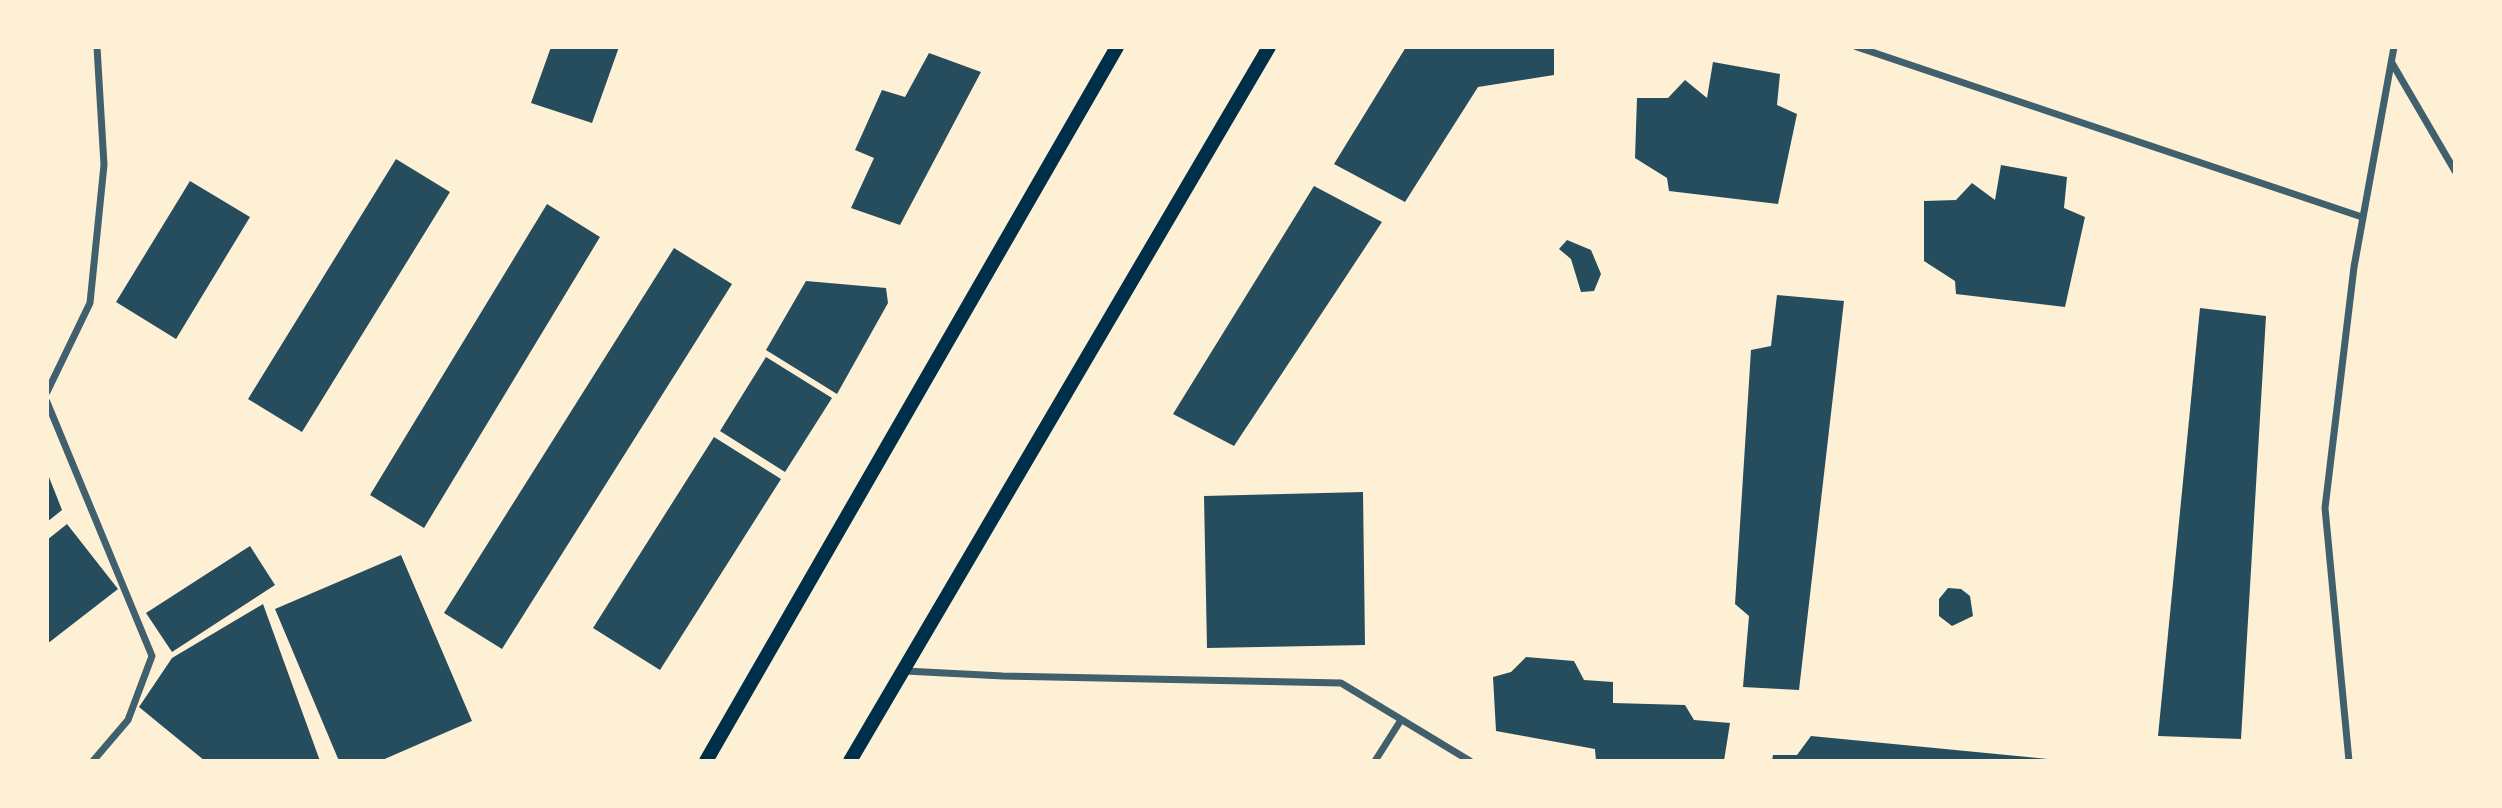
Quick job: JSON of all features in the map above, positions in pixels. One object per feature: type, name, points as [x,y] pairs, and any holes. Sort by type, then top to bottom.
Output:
[{"type":"main road","points":[[706,761],[1117,47]]},
{"type":"main road","points":[[850,761],[1269,47]]},
{"type":"street","points":[[47,391],[90,303],[104,165],[97,47]]},
{"type":"street","points":[[1857,47],[2362,217]]},
{"type":"street","points":[[2349,761],[2325,508],[2354,267],[2394,47]]},
{"type":"street","points":[[2392,62],[2455,171]]},
{"type":"street","points":[[47,402],[152,656],[128,720],[93,761]]},
{"type":"street","points":[[905,671],[1003,676],[1341,683],[1470,761]]},
{"type":"street","points":[[1375,761],[1401,720]]},
{"type":"building","points":[[551,47],[619,47],[592,123],[531,103]]},
{"type":"building","points":[[1406,47],[1554,47],[1554,75],[1478,87],[1405,202],[1334,164]]},
{"type":"building","points":[[929,53],[981,72],[900,225],[851,208],[874,158],[855,150],[882,90],[905,97]]},
{"type":"building","points":[[1713,62],[1780,74],[1777,105],[1797,114],[1778,204],[1669,191],[1667,178],[1635,158],[1637,98],[1668,98],[1685,80],[1707,98]]},
{"type":"building","points":[[396,159],[450,192],[302,432],[248,399]]},
{"type":"building","points":[[2001,165],[2067,177],[2064,208],[2085,217],[2065,307],[1956,294],[1955,281],[1924,261],[1924,201],[1956,200],[1972,183],[1995,200]]},
{"type":"building","points":[[190,181],[250,217],[176,339],[116,302]]},
{"type":"building","points":[[1314,186],[1382,222],[1234,446],[1173,414]]},
{"type":"building","points":[[547,204],[600,237],[424,528],[370,495]]},
{"type":"building","points":[[1567,240],[1591,250],[1601,274],[1594,291],[1581,292],[1571,259],[1559,249]]},
{"type":"building","points":[[674,248],[732,284],[502,649],[444,613]]},
{"type":"building","points":[[806,281],[886,288],[888,303],[837,394],[766,350]]},
{"type":"building","points":[[1777,295],[1844,301],[1799,690],[1743,687],[1749,616],[1735,604],[1751,350],[1771,346]]},
{"type":"building","points":[[2200,308],[2266,316],[2241,739],[2158,736]]},
{"type":"building","points":[[766,357],[832,398],[785,472],[720,431]]},
{"type":"building","points":[[714,437],[781,479],[660,670],[593,628]]},
{"type":"building","points":[[47,472],[62,510],[47,522]]},
{"type":"building","points":[[1363,492],[1365,645],[1207,648],[1204,496]]},
{"type":"building","points":[[67,524],[118,589],[47,644],[47,540]]},
{"type":"building","points":[[250,546],[275,585],[172,652],[146,613]]},
{"type":"building","points":[[401,555],[472,721],[380,761],[339,761],[275,609]]},
{"type":"building","points":[[1948,588],[1961,589],[1970,596],[1973,616],[1952,626],[1939,616],[1939,599]]},
{"type":"building","points":[[263,604],[320,761],[205,761],[139,707],[172,658]]},
{"type":"building","points":[[1526,657],[1574,661],[1584,680],[1613,682],[1613,703],[1685,705],[1694,720],[1730,723],[1724,761],[1596,761],[1595,749],[1496,731],[1493,677],[1511,672]]},
{"type":"building","points":[[1811,736],[2048,761],[1772,761],[1773,755],[1797,755]]}]
